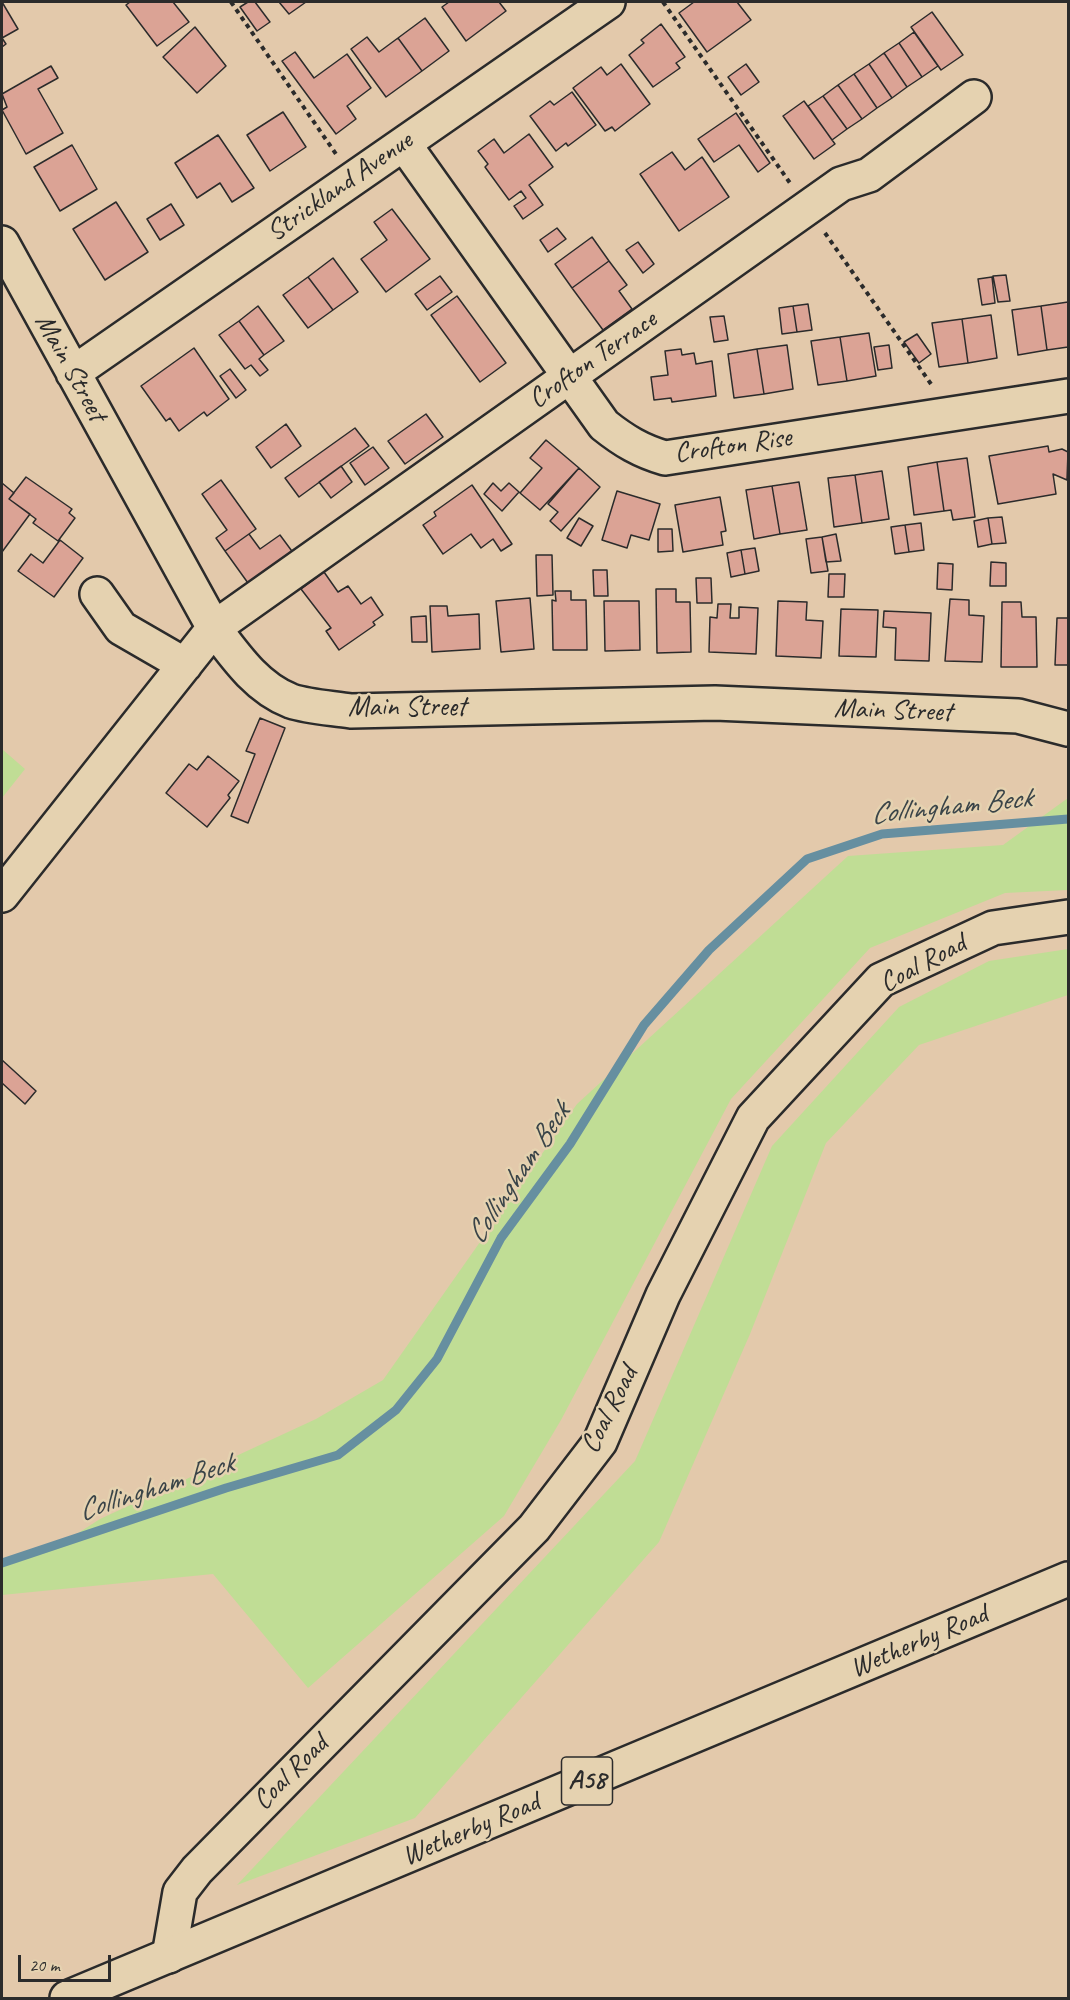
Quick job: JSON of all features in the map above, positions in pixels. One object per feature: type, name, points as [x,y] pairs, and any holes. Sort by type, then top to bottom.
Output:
[{"type":"street","name":"Strickland Avenue","points":[[72,373],[608,2]]},
{"type":"street","name":"Crofton Terrace","points":[[2,895],[214,628],[841,184],[869,175],[974,97]]},
{"type":"street","name":"Crofton Rise","points":[[404,144],[604,425],[622,440],[643,452],[666,458],[1068,396]]},
{"type":"street","name":"Main Street","points":[[2,243],[214,628],[241,664],[265,686],[291,701],[351,711],[715,703],[1018,716],[1068,729]]},
{"type":"street","points":[[97,594],[121,628],[184,665]]},
{"type":"street","name":"Coal Road","points":[[170,1956],[180,1892],[197,1870],[534,1528],[600,1442],[663,1295],[753,1118],[881,980],[993,928],[1068,917]]},
{"type":"street","name":"Wetherby Road","points":[[67,1998],[1068,1580]]},
{"type":"path","points":[[231,2],[353,178]]},
{"type":"green space","points":[[2,749],[25,769],[2,798]]},
{"type":"green space","points":[[1068,798],[1068,890],[1005,893],[870,948],[731,1099],[561,1420],[504,1516],[308,1688],[213,1574],[2,1595],[2,1567],[61,1544],[100,1519],[316,1419],[383,1380],[577,1104],[848,856],[1003,845]]},
{"type":"green space","points":[[1068,949],[1068,995],[919,1045],[826,1143],[750,1334],[659,1542],[415,1818],[237,1885],[635,1461],[772,1146],[899,1007],[989,961]]},
{"type":"building","points":[[2,2],[18,29],[2,38]]},
{"type":"building","points":[[130,2],[173,2],[189,22],[157,46],[126,5]]},
{"type":"building","points":[[248,2],[255,2],[270,22],[257,31],[240,7]]},
{"type":"building","points":[[279,2],[306,2],[289,14]]},
{"type":"building","points":[[449,2],[499,2],[506,11],[466,41],[442,7]]},
{"type":"building","points":[[694,2],[737,2],[751,20],[707,52],[679,13]]},
{"type":"building","points":[[932,12],[963,55],[941,70],[911,27]]},
{"type":"building","points":[[425,18],[449,51],[422,71],[398,38]]},
{"type":"building","points":[[661,24],[685,57],[676,63],[680,68],[653,87],[629,55],[644,43],[641,40]]},
{"type":"building","points":[[195,27],[226,66],[197,93],[163,57]]},
{"type":"building","points":[[914,32],[938,66],[922,77],[899,43]]},
{"type":"building","points":[[367,37],[379,52],[398,38],[422,71],[386,97],[351,49]]},
{"type":"building","points":[[899,43],[922,77],[907,87],[884,53]]},
{"type":"building","points":[[295,52],[314,78],[347,54],[371,88],[347,106],[356,119],[336,134],[282,61]]},
{"type":"building","points":[[884,53],[907,87],[892,98],[869,64]]},
{"type":"building","points":[[621,64],[650,104],[615,131],[612,127],[605,131],[573,88],[601,67],[607,75]]},
{"type":"building","points":[[746,64],[759,82],[741,95],[728,77]]},
{"type":"building","points":[[869,64],[892,98],[877,108],[854,74]]},
{"type":"building","points":[[51,66],[58,78],[38,89],[63,133],[26,154],[2,110],[7,107],[2,94]]},
{"type":"building","points":[[854,74],[877,108],[862,119],[838,85]]},
{"type":"building","points":[[838,85],[862,119],[847,129],[823,96]]},
{"type":"building","points":[[572,92],[596,125],[568,146],[566,143],[556,151],[530,116],[550,101],[554,105]]},
{"type":"building","points":[[823,96],[847,129],[832,140],[808,106]]},
{"type":"building","points":[[804,101],[835,144],[814,159],[783,116]]},
{"type":"building","points":[[283,112],[306,147],[270,171],[247,135]]},
{"type":"building","points":[[736,113],[770,163],[758,172],[739,145],[714,162],[698,139]]},
{"type":"building","points":[[529,134],[553,167],[529,185],[543,205],[523,219],[514,206],[526,198],[521,191],[509,200],[485,167],[488,164],[478,151],[494,139],[504,153]]},
{"type":"building","points":[[218,135],[254,188],[232,202],[220,183],[197,198],[175,163]]},
{"type":"building","points":[[72,145],[97,189],[60,211],[34,167]]},
{"type":"building","points":[[672,152],[685,170],[702,157],[729,197],[679,231],[640,174]]},
{"type":"building","points":[[116,202],[148,252],[105,280],[73,229]]},
{"type":"building","points":[[171,204],[184,225],[160,240],[147,219]]},
{"type":"building","points":[[392,209],[430,259],[386,292],[361,259],[387,240],[374,222]]},
{"type":"building","points":[[557,228],[566,239],[548,252],[540,240]]},
{"type":"building","points":[[592,237],[609,261],[572,288],[555,264]]},
{"type":"building","points":[[638,242],[654,264],[643,273],[626,250]]},
{"type":"building","points":[[333,258],[358,292],[333,310],[308,277]]},
{"type":"building","points":[[609,261],[627,285],[619,291],[632,309],[603,330],[572,288]]},
{"type":"building","points":[[1006,275],[1010,301],[998,302],[993,276]]},
{"type":"building","points":[[440,276],[452,292],[427,310],[415,294]]},
{"type":"building","points":[[308,277],[333,310],[308,328],[283,295]]},
{"type":"building","points":[[992,277],[995,303],[982,305],[978,279]]},
{"type":"building","points":[[457,296],[506,363],[480,382],[431,315]]},
{"type":"building","points":[[1068,302],[1068,347],[1047,350],[1041,306]]},
{"type":"building","points":[[808,304],[812,330],[797,332],[793,306]]},
{"type":"building","points":[[258,306],[284,341],[264,355],[239,321]]},
{"type":"building","points":[[793,306],[797,332],[782,334],[779,308]]},
{"type":"building","points":[[1041,306],[1047,350],[1018,355],[1012,310]]},
{"type":"building","points":[[991,315],[997,358],[968,363],[962,319]]},
{"type":"building","points":[[724,316],[728,340],[714,342],[710,317]]},
{"type":"building","points":[[962,319],[968,363],[939,367],[932,323]]},
{"type":"building","points":[[239,321],[264,355],[259,359],[268,370],[260,376],[251,365],[245,369],[219,335]]},
{"type":"building","points":[[869,333],[876,376],[847,381],[840,337]]},
{"type":"building","points":[[917,334],[931,354],[919,363],[904,342]]},
{"type":"building","points":[[840,337],[847,381],[818,385],[811,341]]},
{"type":"building","points":[[787,345],[793,389],[764,394],[757,349]]},
{"type":"building","points":[[889,345],[892,368],[878,370],[874,347]]},
{"type":"building","points":[[194,348],[229,399],[207,416],[204,412],[179,431],[170,418],[166,421],[141,386]]},
{"type":"building","points":[[681,349],[682,355],[694,353],[696,364],[712,361],[716,396],[672,402],[671,398],[654,400],[651,377],[668,375],[665,351]]},
{"type":"building","points":[[757,349],[764,394],[734,398],[728,354]]},
{"type":"building","points":[[230,369],[246,390],[236,398],[220,376]]},
{"type":"building","points":[[426,414],[443,437],[405,464],[388,441]]},
{"type":"building","points":[[286,424],[301,446],[271,468],[256,447]]},
{"type":"building","points":[[355,428],[369,446],[299,497],[285,478]]},
{"type":"building","points":[[546,440],[579,468],[540,510],[520,493],[542,468],[530,458]]},
{"type":"building","points":[[1048,446],[1049,452],[1062,449],[1068,452],[1067,480],[1053,474],[1056,494],[998,504],[989,456]]},
{"type":"building","points":[[373,447],[389,468],[365,485],[350,463]]},
{"type":"building","points":[[967,458],[975,517],[953,520],[951,510],[944,511],[937,462]]},
{"type":"building","points":[[937,462],[944,511],[914,515],[908,467]]},
{"type":"building","points":[[341,466],[352,482],[331,498],[319,482]]},
{"type":"building","points":[[579,468],[600,487],[561,531],[550,521],[558,512],[548,504]]},
{"type":"building","points":[[882,471],[889,519],[862,523],[855,475]]},
{"type":"building","points":[[855,475],[862,523],[834,527],[828,478]]},
{"type":"building","points":[[26,477],[72,509],[69,513],[75,518],[58,541],[33,523],[36,519],[9,499]]},
{"type":"building","points":[[221,480],[256,529],[225,551],[216,538],[227,530],[202,494]]},
{"type":"building","points":[[799,482],[807,530],[780,534],[772,486]]},
{"type":"building","points":[[2,483],[14,493],[9,499],[30,514],[2,552]]},
{"type":"building","points":[[493,483],[501,491],[509,483],[519,492],[502,511],[484,494]]},
{"type":"building","points":[[472,485],[512,544],[501,551],[493,539],[481,548],[471,534],[443,554],[423,525],[436,516],[434,512]]},
{"type":"building","points":[[772,486],[780,534],[754,539],[746,490]]},
{"type":"building","points":[[617,491],[660,504],[649,540],[631,535],[627,548],[602,540]]},
{"type":"building","points":[[720,497],[726,531],[721,532],[723,545],[683,552],[675,505]]},
{"type":"building","points":[[1002,517],[1006,543],[992,544],[988,518]]},
{"type":"building","points":[[579,518],[593,526],[581,546],[567,538]]},
{"type":"building","points":[[988,518],[992,544],[978,547],[974,521]]},
{"type":"building","points":[[921,523],[924,550],[909,552],[905,525]]},
{"type":"building","points":[[905,525],[909,552],[895,554],[891,527]]},
{"type":"building","points":[[658,529],[672,529],[673,551],[658,552]]},
{"type":"building","points":[[249,534],[260,549],[280,535],[297,558],[253,590],[225,551]]},
{"type":"building","points":[[836,534],[841,561],[826,562],[822,537]]},
{"type":"building","points":[[822,537],[828,571],[811,573],[806,539]]},
{"type":"building","points":[[60,540],[83,558],[54,597],[18,571],[31,554],[43,563]]},
{"type":"building","points":[[755,548],[759,571],[745,574],[741,550]]},
{"type":"building","points":[[741,550],[745,574],[731,577],[727,553]]},
{"type":"building","points":[[536,555],[552,555],[553,595],[537,596]]},
{"type":"building","points":[[991,562],[1006,563],[1006,586],[990,586]]},
{"type":"building","points":[[938,563],[953,564],[952,590],[937,589]]},
{"type":"building","points":[[593,570],[607,570],[608,596],[594,596]]},
{"type":"building","points":[[324,572],[338,592],[348,586],[361,604],[371,597],[383,615],[373,622],[375,625],[339,650],[326,631],[331,628],[301,589]]},
{"type":"building","points":[[829,574],[845,574],[844,597],[828,597]]},
{"type":"building","points":[[696,578],[711,578],[712,603],[697,603]]},
{"type":"building","points":[[656,589],[676,589],[676,602],[690,602],[691,652],[657,653]]},
{"type":"building","points":[[555,591],[571,591],[571,600],[586,600],[587,650],[553,650],[552,600],[556,601]]},
{"type":"building","points":[[530,598],[534,649],[501,652],[496,601]]},
{"type":"building","points":[[950,599],[969,600],[969,615],[984,616],[982,662],[945,661]]},
{"type":"building","points":[[604,601],[639,601],[640,650],[605,651]]},
{"type":"building","points":[[778,601],[807,602],[806,620],[823,621],[821,658],[776,656]]},
{"type":"building","points":[[1002,602],[1021,602],[1022,617],[1036,617],[1037,667],[1001,667]]},
{"type":"building","points":[[718,604],[731,604],[730,618],[739,618],[739,607],[758,608],[756,654],[709,652],[710,617],[717,618]]},
{"type":"building","points":[[430,606],[447,606],[448,616],[479,614],[480,649],[432,652]]},
{"type":"building","points":[[841,609],[878,610],[876,657],[839,656]]},
{"type":"building","points":[[884,611],[931,613],[929,661],[895,660],[896,628],[883,627]]},
{"type":"building","points":[[426,616],[427,642],[412,642],[411,617]]},
{"type":"building","points":[[1057,618],[1068,618],[1068,665],[1055,665]]},
{"type":"building","points":[[260,718],[285,728],[248,823],[231,816],[255,754],[246,751]]},
{"type":"building","points":[[208,756],[239,781],[228,795],[230,798],[207,827],[166,793],[189,764],[197,770]]},
{"type":"building","points":[[2,1060],[36,1091],[25,1104],[2,1083]]},
{"type":"waterway","name":"Collingham Beck","points":[[2,1563],[226,1488],[338,1455],[396,1410],[437,1359],[501,1238],[570,1144],[644,1025],[709,950],[807,859],[882,834],[1068,819]]}]
